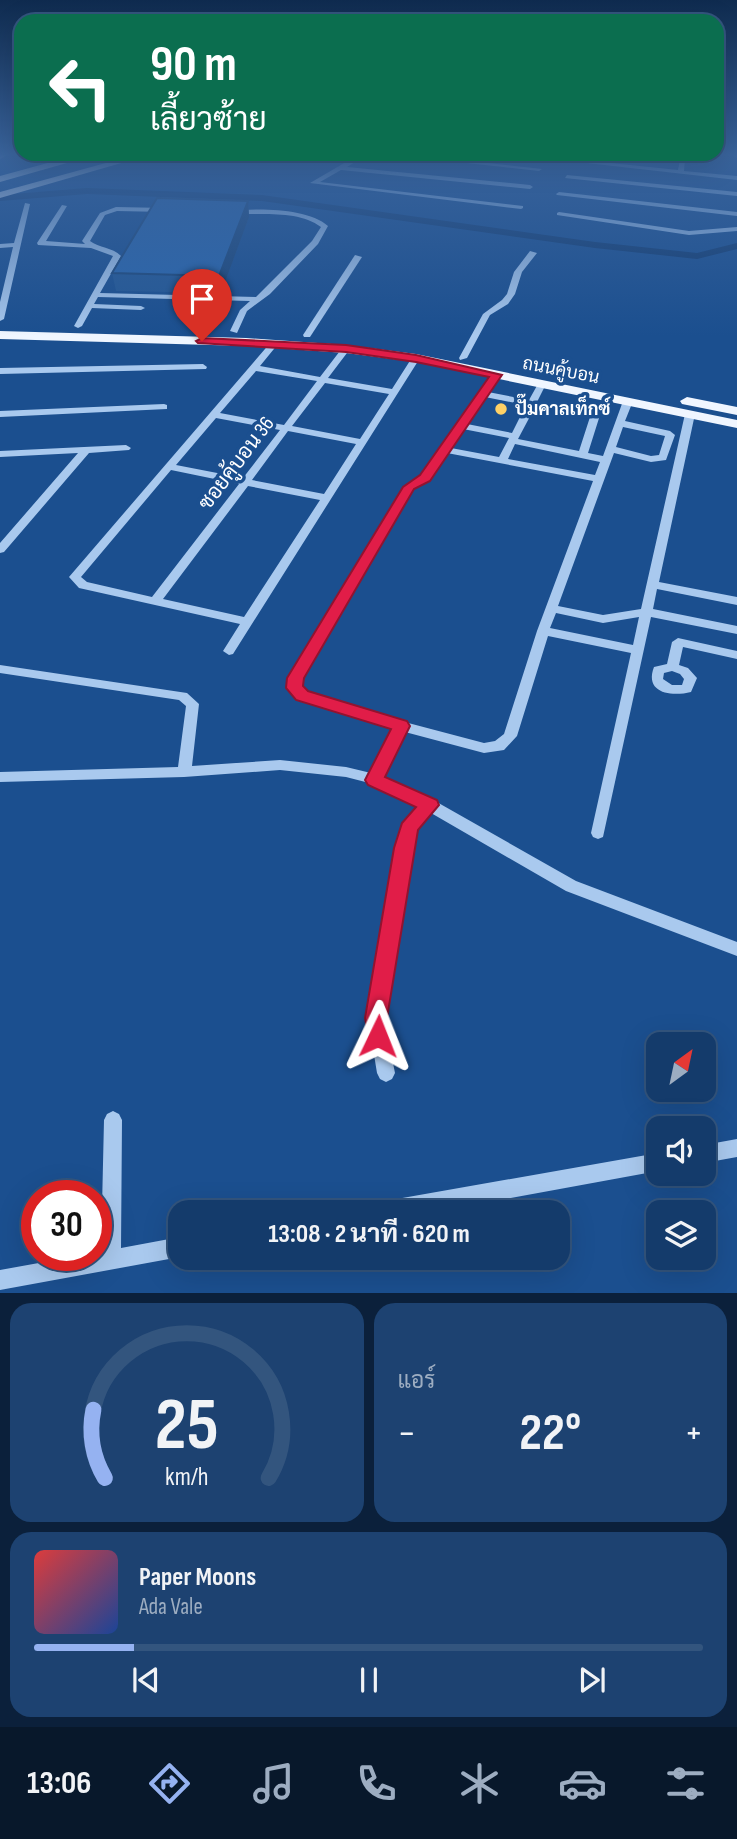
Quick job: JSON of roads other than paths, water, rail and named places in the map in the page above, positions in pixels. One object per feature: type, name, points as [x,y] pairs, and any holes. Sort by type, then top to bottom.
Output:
[{"type":"main road","name":"ถนนคู้บอน","points":[[0,321],[307,335],[463,358],[604,391],[628,401],[737,424]]},
{"type":"main road","name":"ถนนคู้บอน","points":[[0,335],[346,349],[416,358],[542,384],[737,411]]},
{"type":"street","points":[[0,321],[24,215]]},
{"type":"street","points":[[58,215],[41,243],[90,246],[114,252],[117,256],[78,326]]},
{"type":"street","points":[[90,246],[86,241],[102,215]]},
{"type":"street","points":[[234,331],[244,310],[259,299],[315,242],[325,226],[303,216],[290,215]]},
{"type":"street","points":[[561,215],[689,233],[737,229]]},
{"type":"street","points":[[0,246],[17,245]]},
{"type":"street","points":[[463,358],[487,314],[505,302],[511,294],[513,282],[533,253]]},
{"type":"street","points":[[307,335],[358,257]]},
{"type":"street","points":[[96,295],[259,299]]},
{"type":"street","points":[[90,306],[141,308]]},
{"type":"street","points":[[247,622],[83,585],[75,577],[274,344]]},
{"type":"street","name":"ซอยคู้บอน 36","points":[[155,601],[346,349]]},
{"type":"street","points":[[229,651],[416,358]]},
{"type":"street","points":[[0,371],[203,367]]},
{"type":"street","points":[[254,368],[394,392]]},
{"type":"street","points":[[496,375],[425,478],[409,487],[295,678],[294,688],[302,695],[484,748],[499,746],[510,736],[551,608],[628,401]]},
{"type":"street","points":[[502,460],[542,384]]},
{"type":"street","points":[[482,394],[595,415],[583,455]]},
{"type":"street","points":[[0,414],[164,407]]},
{"type":"street","points":[[598,833],[690,414]]},
{"type":"street","points":[[213,415],[363,442]]},
{"type":"street","points":[[611,449],[651,459],[663,458],[670,435],[620,423]]},
{"type":"street","points":[[462,426],[607,460]]},
{"type":"street","points":[[0,454],[126,448]]},
{"type":"street","points":[[0,550],[86,450]]},
{"type":"street","points":[[446,450],[599,479]]},
{"type":"street","points":[[169,467],[327,498]]},
{"type":"street","points":[[654,585],[737,601]]},
{"type":"street","points":[[551,608],[603,619],[647,612],[737,630]]},
{"type":"street","points":[[543,631],[638,650]]},
{"type":"street","points":[[672,667],[678,642],[737,655]]},
{"type":"street","points":[[635,670],[656,673],[662,668],[672,667],[684,671],[691,678],[686,689],[676,691],[664,688],[657,681],[656,673]]},
{"type":"street","points":[[0,669],[162,693],[190,700],[193,712],[184,772]]},
{"type":"street","points":[[374,780],[401,726]]},
{"type":"street","points":[[0,778],[184,772],[280,765],[346,772],[374,780],[430,805],[571,886],[737,949]]},
{"type":"street","points":[[386,1073],[376,1018],[409,829],[415,818],[430,805]]},
{"type":"street","points":[[112,1190],[113,1120]]},
{"type":"street","points":[[716,1152],[737,1148]]},
{"type":"street","points":[[446,1200],[646,1164]]},
{"type":"street","points":[[112,1259],[168,1249]]},
{"type":"street","points":[[0,1280],[48,1271]]},
{"type":"waterway","points":[[385,215],[595,245],[697,256],[737,246]]},
{"type":"place","name":"ปั๊มคาลเท็กซ์","points":[[501,409]]}]
